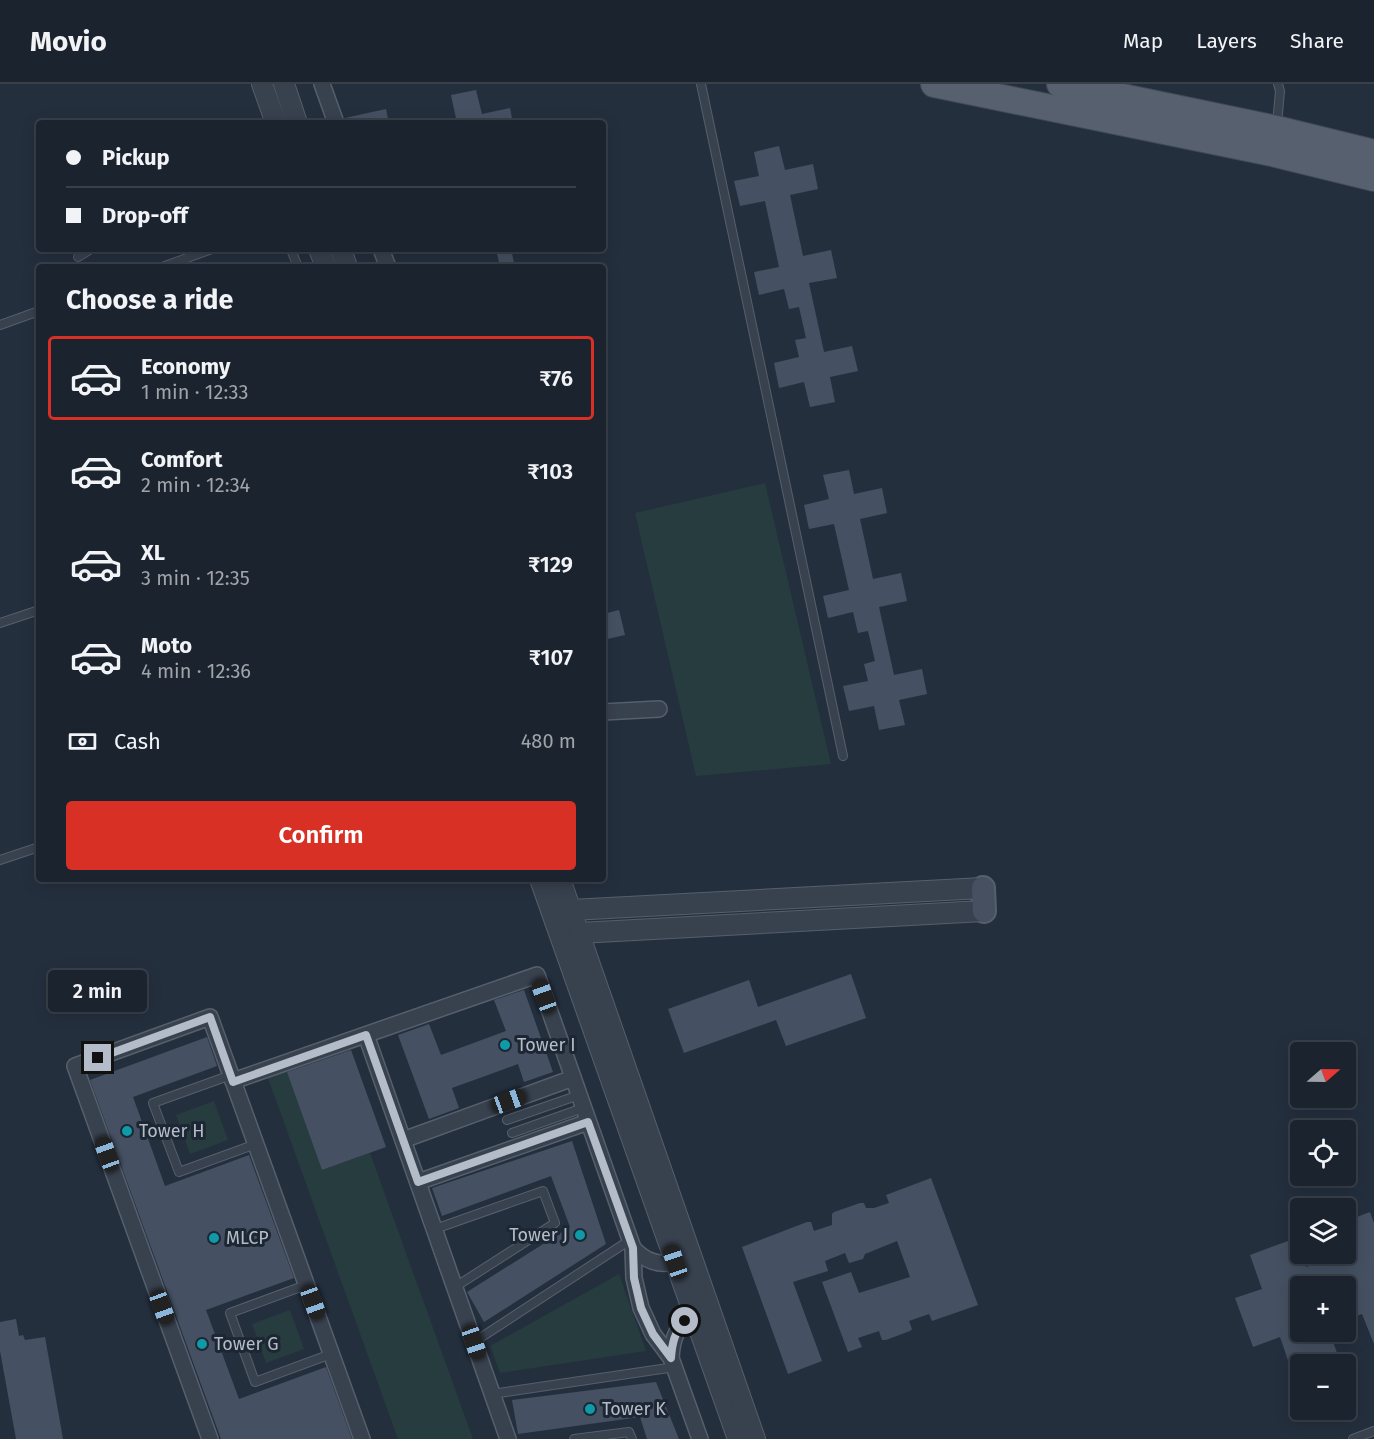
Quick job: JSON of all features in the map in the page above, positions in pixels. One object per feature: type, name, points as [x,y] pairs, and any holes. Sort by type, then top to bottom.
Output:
[{"type":"main road","points":[[934,84],[1274,141],[1374,153]]},
{"type":"main road","points":[[1060,84],[1274,141],[1374,178]]},
{"type":"main road","points":[[983,888],[984,911]]},
{"type":"street","points":[[262,84],[275,120]]},
{"type":"street","points":[[284,84],[296,120]]},
{"type":"street","points":[[322,84],[335,120]]},
{"type":"street","points":[[606,712],[659,709]]},
{"type":"street","points":[[541,882],[738,1439]]},
{"type":"street","points":[[561,882],[755,1439]]},
{"type":"street","points":[[571,910],[983,888]]},
{"type":"street","points":[[579,933],[984,911]]},
{"type":"street","points":[[232,1078],[366,1035],[537,975],[631,1244],[634,1278],[641,1308],[653,1334],[673,1362],[700,1439]]},
{"type":"street","points":[[210,1439],[75,1066],[210,1017],[362,1439]]},
{"type":"street","points":[[366,1035],[508,1439]]},
{"type":"street","points":[[403,1140],[573,1078]]},
{"type":"street","points":[[418,1182],[583,1108]]},
{"type":"street","points":[[631,1244],[643,1258],[650,1261],[663,1264],[675,1262]]},
{"type":"street","points":[[673,1362],[674,1340],[678,1327],[694,1316]]},
{"type":"lane","points":[[701,84],[843,756]]},
{"type":"lane","points":[[1274,141],[1280,91],[1278,84]]},
{"type":"lane","points":[[78,257],[86,252]]},
{"type":"lane","points":[[170,264],[204,252]]},
{"type":"lane","points":[[0,326],[36,312]]},
{"type":"lane","points":[[0,623],[36,611]]},
{"type":"lane","points":[[0,860],[36,848]]},
{"type":"lane","points":[[232,1078],[153,1103],[179,1172],[256,1144]]},
{"type":"lane","points":[[507,1120],[583,1108]]},
{"type":"lane","points":[[512,1133],[583,1108]]},
{"type":"lane","points":[[435,1229],[543,1191],[555,1223],[455,1287]]},
{"type":"lane","points":[[474,1342],[631,1244]]},
{"type":"lane","points":[[306,1285],[230,1313],[255,1382],[331,1354]]},
{"type":"lane","points":[[492,1394],[673,1362]]},
{"type":"lane","points":[[1353,1439],[1374,1431]]},
{"type":"lane","points":[[574,1439],[629,1432],[632,1439]]},
{"type":"green space","points":[[765,483],[831,764],[696,776],[635,513]]},
{"type":"green space","points":[[287,1071],[322,1170],[370,1153],[473,1439],[398,1439],[268,1078]]},
{"type":"green space","points":[[214,1101],[228,1140],[190,1154],[176,1115]]},
{"type":"green space","points":[[619,1274],[646,1351],[500,1373],[490,1346]]},
{"type":"green space","points":[[290,1310],[304,1349],[266,1363],[252,1324]]},
{"type":"building","points":[[476,90],[482,114],[510,108],[512,120],[456,120],[451,95]]},
{"type":"building","points":[[386,109],[388,120],[345,120],[345,118]]},
{"type":"building","points":[[779,146],[785,170],[813,164],[818,189],[790,195],[803,256],[831,250],[837,278],[809,283],[824,352],[852,346],[858,371],[830,377],[835,402],[810,407],[804,382],[779,388],[774,363],[799,357],[795,340],[806,338],[799,307],[789,309],[784,289],[759,295],[754,272],[779,267],[765,201],[740,206],[734,181],[759,176],[754,152]]},
{"type":"building","points":[[497,252],[512,252],[514,264],[499,264]]},
{"type":"building","points":[[849,470],[854,494],[882,488],[887,513],[860,519],[873,579],[901,573],[907,601],[879,607],[894,675],[922,669],[927,694],[899,700],[905,725],[879,730],[874,706],[849,711],[843,686],[868,681],[864,664],[875,661],[868,631],[858,633],[853,612],[828,618],[823,596],[849,590],[834,524],[809,529],[804,505],[829,499],[823,475]]},
{"type":"building","points":[[619,610],[625,635],[606,639],[606,613]]},
{"type":"building","points":[[851,974],[866,1018],[786,1046],[776,1020],[684,1053],[668,1009],[749,980],[758,1007]]},
{"type":"building","name":"Tower I","points":[[524,990],[553,1072],[524,1082],[518,1064],[452,1088],[459,1108],[429,1119],[398,1035],[429,1024],[441,1055],[506,1031],[494,1000]]},
{"type":"building","points":[[207,1037],[217,1066],[133,1097],[165,1186],[249,1155],[294,1278],[206,1310],[239,1399],[326,1367],[352,1439],[221,1439],[90,1080]]},
{"type":"building","points":[[351,1050],[386,1147],[322,1170],[287,1072]]},
{"type":"building","name":"Tower J","points":[[572,1141],[606,1244],[484,1322],[467,1292],[570,1227],[551,1176],[442,1216],[432,1188]]},
{"type":"building","points":[[931,1178],[978,1305],[932,1321],[929,1314],[909,1321],[912,1329],[910,1331],[886,1340],[882,1340],[879,1331],[858,1338],[862,1347],[848,1352],[822,1282],[851,1272],[859,1293],[910,1277],[897,1241],[865,1254],[863,1259],[849,1263],[845,1253],[825,1261],[828,1271],[793,1282],[822,1361],[788,1374],[742,1247],[807,1222],[811,1222],[814,1231],[832,1225],[834,1212],[860,1203],[864,1203],[866,1208],[874,1208],[889,1203],[886,1195]]},
{"type":"building","points":[[1370,1212],[1374,1223],[1374,1344],[1362,1314],[1356,1316],[1356,1276],[1290,1276],[1290,1342],[1333,1342],[1337,1353],[1290,1354],[1290,1366],[1280,1337],[1253,1347],[1235,1298],[1262,1289],[1250,1255],[1290,1240],[1290,1264],[1305,1264],[1306,1267],[1315,1264],[1356,1264],[1356,1217]]},
{"type":"building","points":[[16,1319],[19,1336],[23,1335],[25,1340],[45,1337],[63,1439],[16,1439],[0,1351],[0,1322]]},
{"type":"building","name":"Tower K","points":[[656,1382],[679,1439],[647,1439],[640,1417],[518,1434],[512,1400]]},
{"type":"place","name":"Tower I","points":[[505,1045]]},
{"type":"place","name":"Tower H","points":[[127,1131]]},
{"type":"place","name":"Tower J","points":[[580,1235]]},
{"type":"place","name":"MLCP","points":[[214,1238]]},
{"type":"place","name":"Tower G","points":[[202,1344]]},
{"type":"place","name":"Tower K","points":[[590,1409]]},
{"type":"route","points":[[98,1058],[210,1017],[233,1082],[366,1035],[418,1182],[588,1122],[633,1248],[636,1293],[641,1308],[653,1334],[671,1358],[678,1327],[685,1321]]}]
